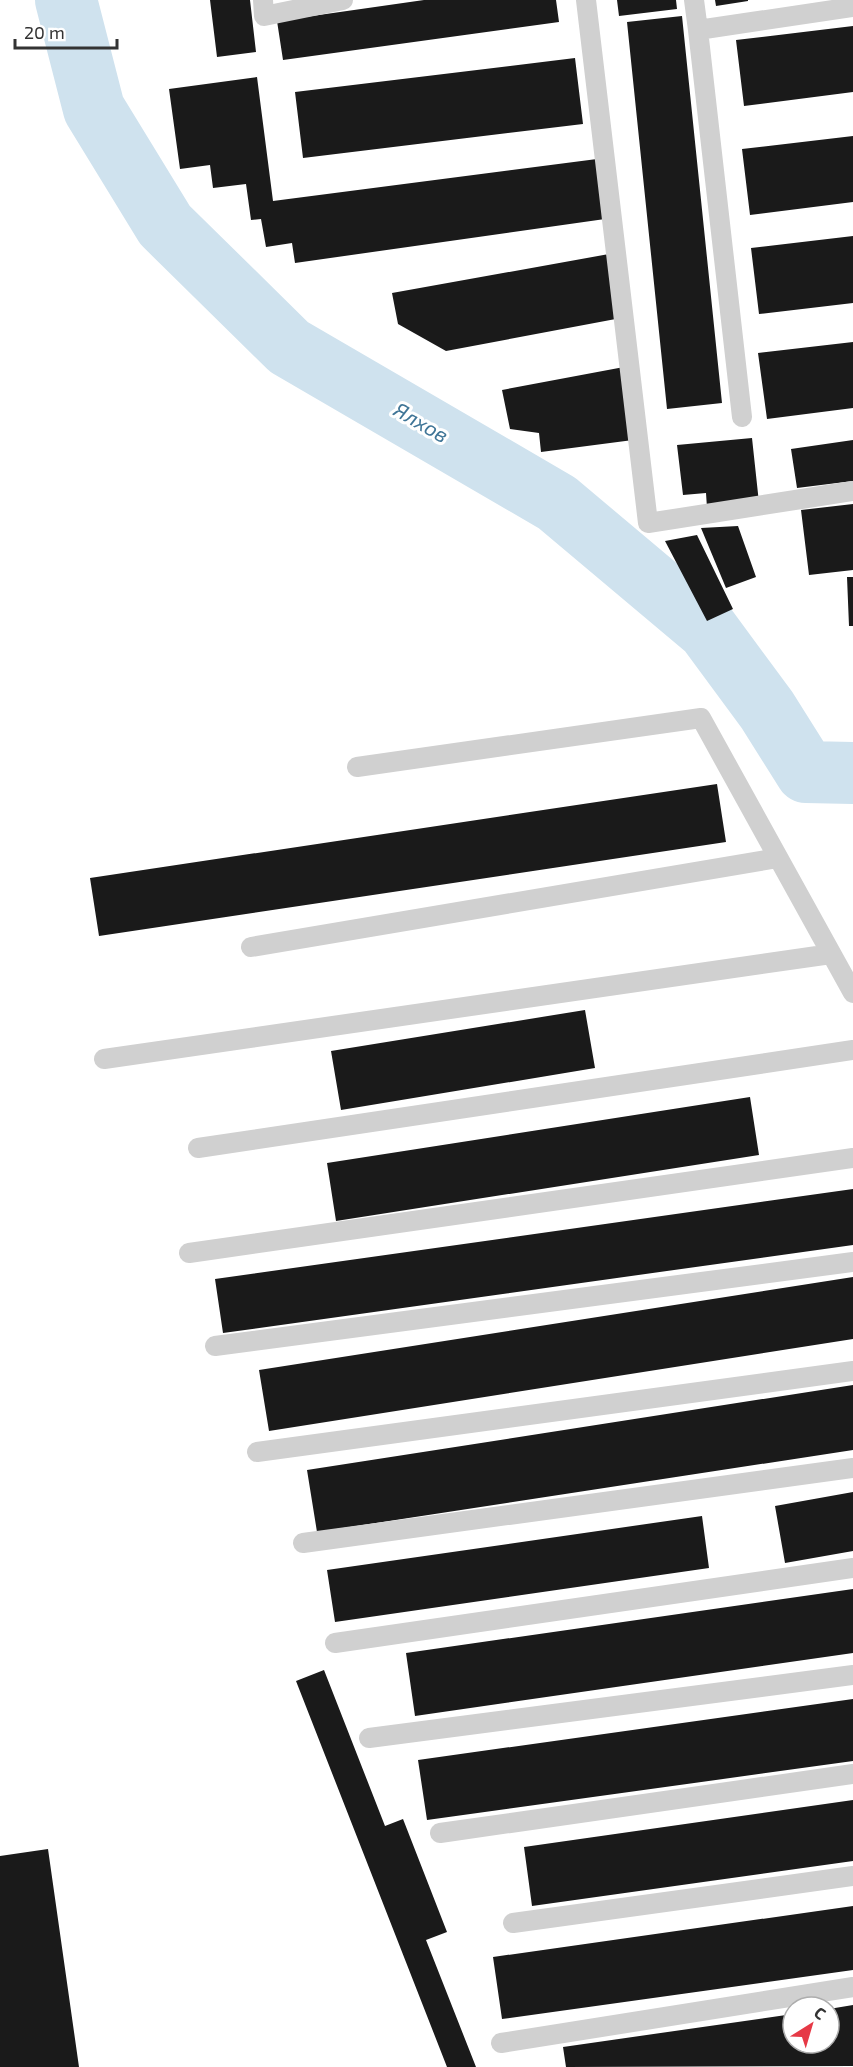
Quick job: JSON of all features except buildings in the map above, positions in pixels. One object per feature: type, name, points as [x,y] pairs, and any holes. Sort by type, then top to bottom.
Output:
[{"type":"lane","points":[[262,0],[264,16],[343,0]]},
{"type":"lane","points":[[586,0],[648,523],[853,490]]},
{"type":"lane","points":[[694,0],[742,417]]},
{"type":"lane","points":[[698,30],[853,7]]},
{"type":"lane","points":[[357,767],[701,718],[853,993]]},
{"type":"lane","points":[[251,947],[778,858]]},
{"type":"lane","points":[[104,1059],[831,954]]},
{"type":"lane","points":[[198,1148],[853,1050]]},
{"type":"lane","points":[[189,1253],[853,1158]]},
{"type":"lane","points":[[215,1346],[853,1262]]},
{"type":"lane","points":[[257,1452],[853,1371]]},
{"type":"lane","points":[[303,1543],[853,1468]]},
{"type":"lane","points":[[335,1643],[853,1568]]},
{"type":"lane","points":[[369,1738],[853,1675]]},
{"type":"lane","points":[[440,1833],[853,1774]]},
{"type":"lane","points":[[513,1923],[853,1876]]},
{"type":"lane","points":[[501,2043],[853,1987]]},
{"type":"waterway","name":"Ялхов","points":[[66,0],[94,109],[165,225],[289,347],[557,503],[708,630],[767,710],[806,772],[853,773]]}]
